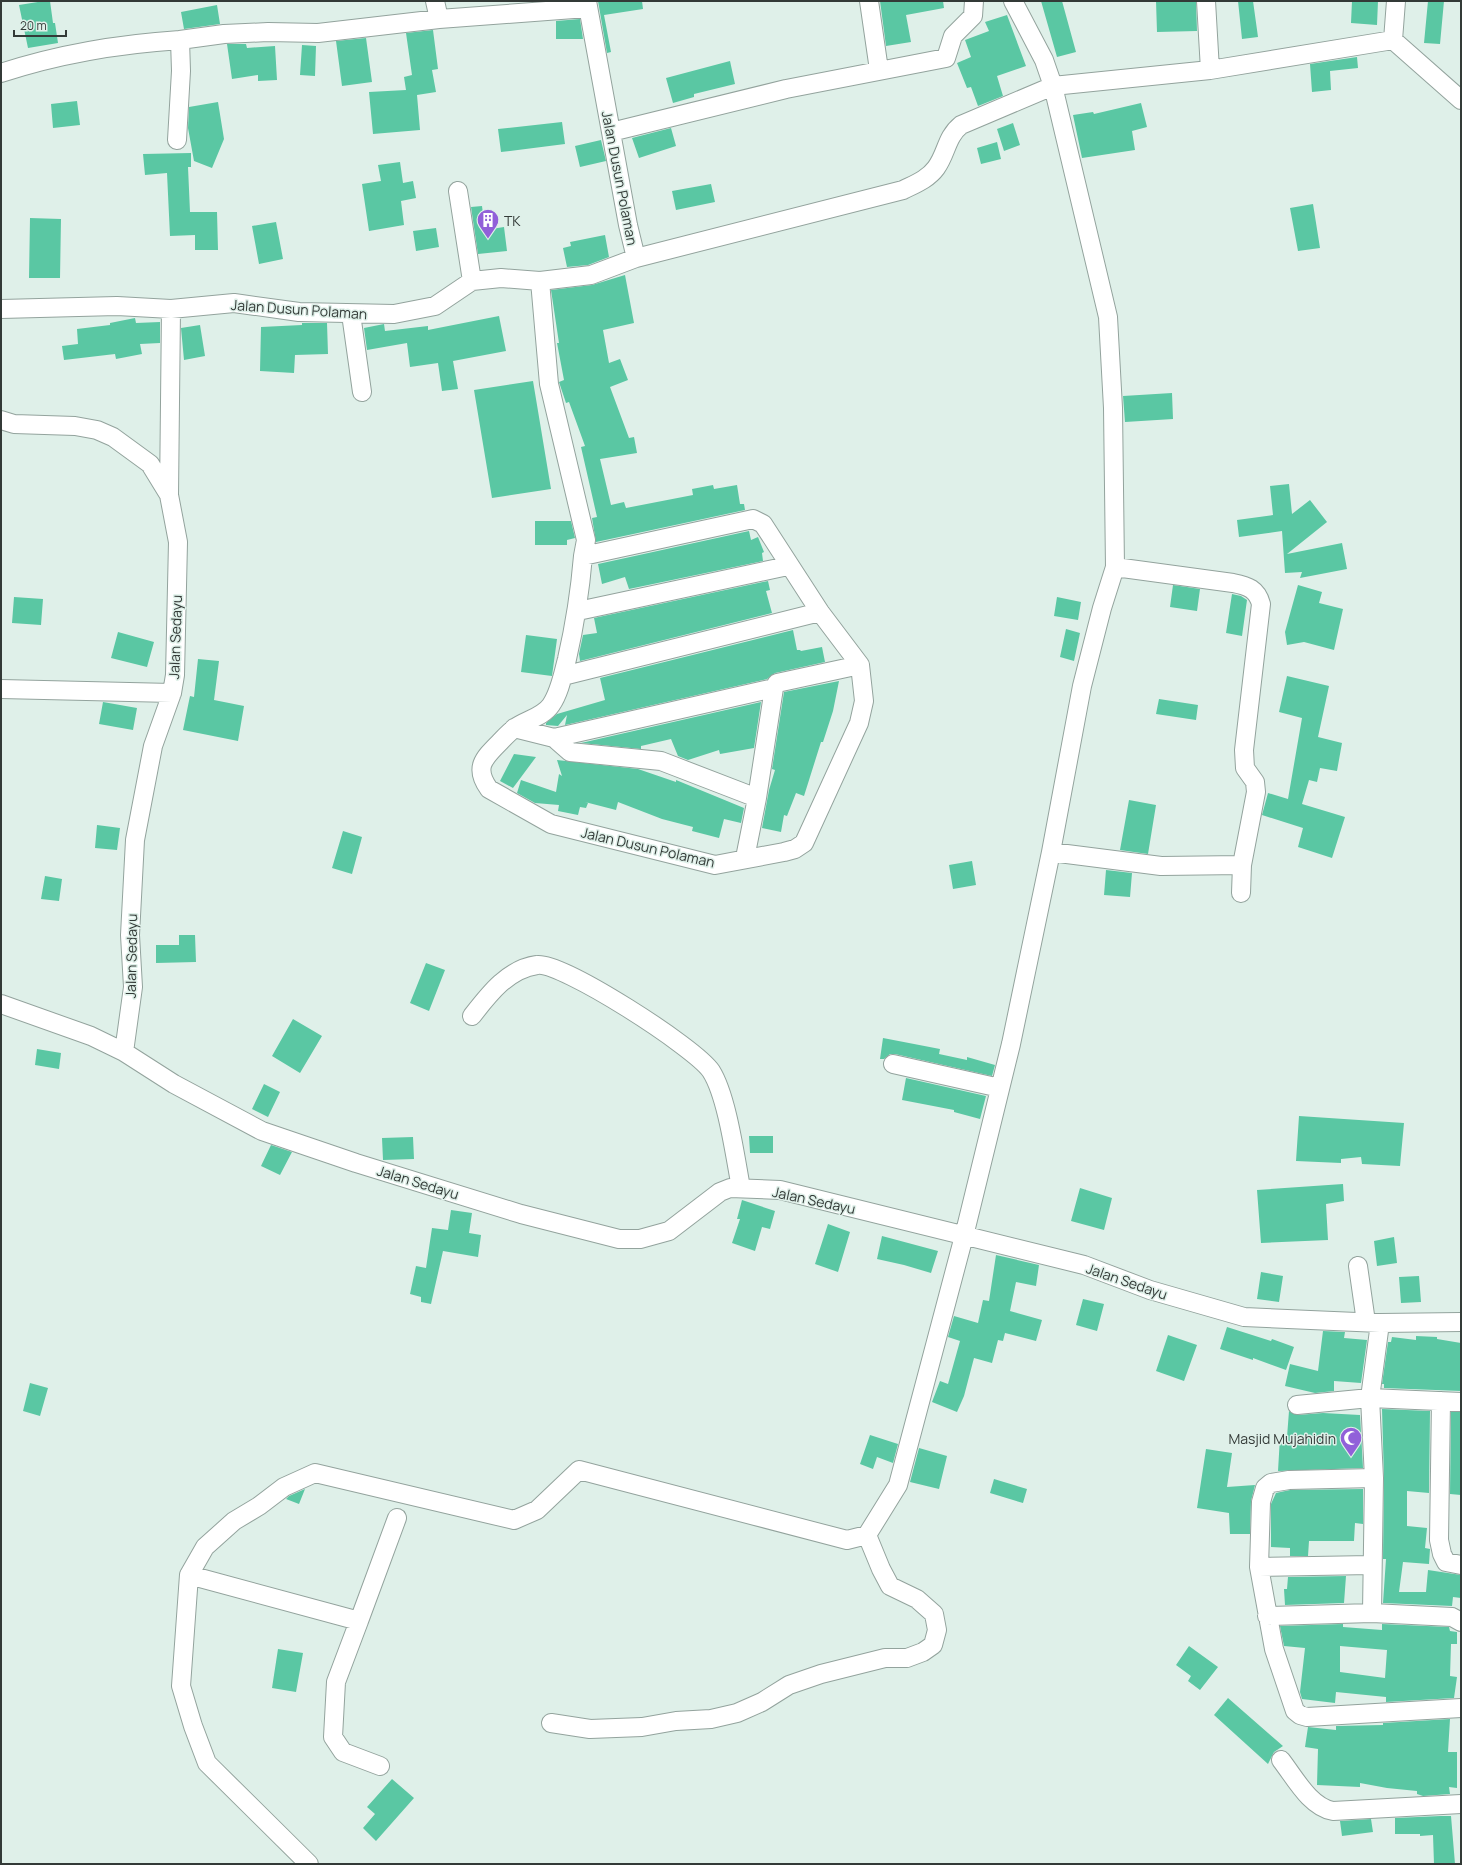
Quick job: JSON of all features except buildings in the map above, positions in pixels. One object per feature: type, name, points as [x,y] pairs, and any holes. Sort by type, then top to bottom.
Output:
[{"type":"street","points":[[435,1],[440,19]]},
{"type":"street","points":[[869,1],[879,70]]},
{"type":"street","points":[[611,132],[786,89],[946,58],[954,36],[973,16],[974,1]]},
{"type":"street","points":[[309,1864],[207,1763],[193,1726],[181,1686],[189,1575],[205,1547],[234,1521],[259,1506],[284,1487],[315,1473],[514,1520],[537,1510],[579,1470],[847,1540],[867,1535],[898,1485],[964,1236],[1000,1088],[1051,852],[1082,686],[1102,608],[1115,567],[1113,408],[1108,317],[1060,123],[1053,86],[1044,60],[1013,1]]},
{"type":"street","points":[[1206,1],[1210,70]]},
{"type":"street","points":[[1393,40],[1396,1]]},
{"type":"street","points":[[1,73],[58,57],[136,43],[180,40],[224,34],[268,32],[318,33],[587,4]]},
{"type":"street","name":"Jalan Dusun Polaman","points":[[1,309],[117,306],[171,309],[234,302],[299,312],[394,314],[435,306],[472,281],[501,278],[540,281],[591,275],[636,258],[587,4]]},
{"type":"street","points":[[177,140],[181,71],[180,40]]},
{"type":"street","points":[[636,258],[903,190],[926,178],[937,167],[953,132],[961,125],[1053,86],[1210,70],[1393,40]]},
{"type":"street","points":[[1393,40],[1461,100]]},
{"type":"street","points":[[458,191],[472,281]]},
{"type":"street","name":"Jalan Dusun Polaman","points":[[540,281],[548,384],[586,540],[578,611],[563,676],[550,707],[537,716],[514,728],[485,756],[481,767],[484,781],[489,789],[498,796],[551,824],[715,865],[728,864],[745,858],[795,849],[804,843],[859,723],[864,701],[860,665]]},
{"type":"street","points":[[169,495],[171,309]]},
{"type":"street","points":[[351,314],[362,392]]},
{"type":"street","name":"Jalan Sedayu","points":[[1,420],[14,424],[75,426],[97,430],[113,438],[150,464],[169,495],[178,542],[174,675],[172,693],[153,746],[135,840],[130,935],[133,987],[124,1052],[174,1084],[262,1131],[356,1163],[521,1214],[619,1239],[640,1239],[669,1230],[720,1192],[730,1188],[780,1190],[1084,1265],[1150,1290],[1244,1317],[1373,1323],[1461,1322]]},
{"type":"street","points":[[583,556],[753,519],[763,524],[788,566],[860,665],[777,682],[774,688],[757,798],[745,858]]},
{"type":"street","points":[[578,611],[788,566]]},
{"type":"street","points":[[1115,567],[1233,583],[1254,589],[1259,596],[1261,604],[1244,750],[1246,768],[1255,782],[1256,792],[1242,865],[1241,893]]},
{"type":"street","points":[[563,676],[820,612]]},
{"type":"street","points":[[514,728],[554,738],[774,688]]},
{"type":"street","points":[[1,689],[172,693]]},
{"type":"street","points":[[554,738],[570,752],[661,761],[757,798]]},
{"type":"street","points":[[1051,852],[1161,866],[1242,865]]},
{"type":"street","points":[[472,1016],[492,990],[498,985],[517,971],[538,964],[559,969],[648,1020],[690,1050],[710,1071],[721,1094],[741,1188]]},
{"type":"street","points":[[1,1004],[91,1036],[124,1052]]},
{"type":"street","points":[[893,1064],[1000,1088]]},
{"type":"street","points":[[1358,1266],[1373,1323],[1370,1398],[1374,1478],[1371,1565],[1372,1613]]},
{"type":"street","points":[[1297,1405],[1370,1398],[1461,1402]]},
{"type":"street","points":[[1441,1401],[1439,1540],[1442,1554],[1446,1562],[1461,1565]]},
{"type":"street","points":[[1374,1478],[1288,1480],[1272,1483],[1265,1488],[1261,1502],[1259,1567],[1274,1649],[1295,1711],[1300,1716],[1307,1717],[1461,1708]]},
{"type":"street","points":[[380,1766],[343,1752],[333,1737],[336,1682],[398,1518]]},
{"type":"street","points":[[551,1723],[590,1729],[642,1727],[676,1721],[711,1719],[737,1713],[762,1702],[789,1686],[821,1674],[885,1658],[907,1658],[923,1652],[933,1645],[936,1630],[934,1614],[917,1599],[890,1586],[881,1569],[867,1535]]},
{"type":"street","points":[[1259,1567],[1371,1565]]},
{"type":"street","points":[[189,1575],[359,1621]]},
{"type":"street","points":[[1267,1616],[1372,1613],[1452,1617],[1461,1622]]},
{"type":"street","points":[[1281,1760],[1316,1804],[1324,1810],[1333,1811],[1461,1804]]},
{"type":"place","name":"TK","points":[[488,240]]},
{"type":"place","name":"Masjid Mujahidin","points":[[1351,1458]]}]
